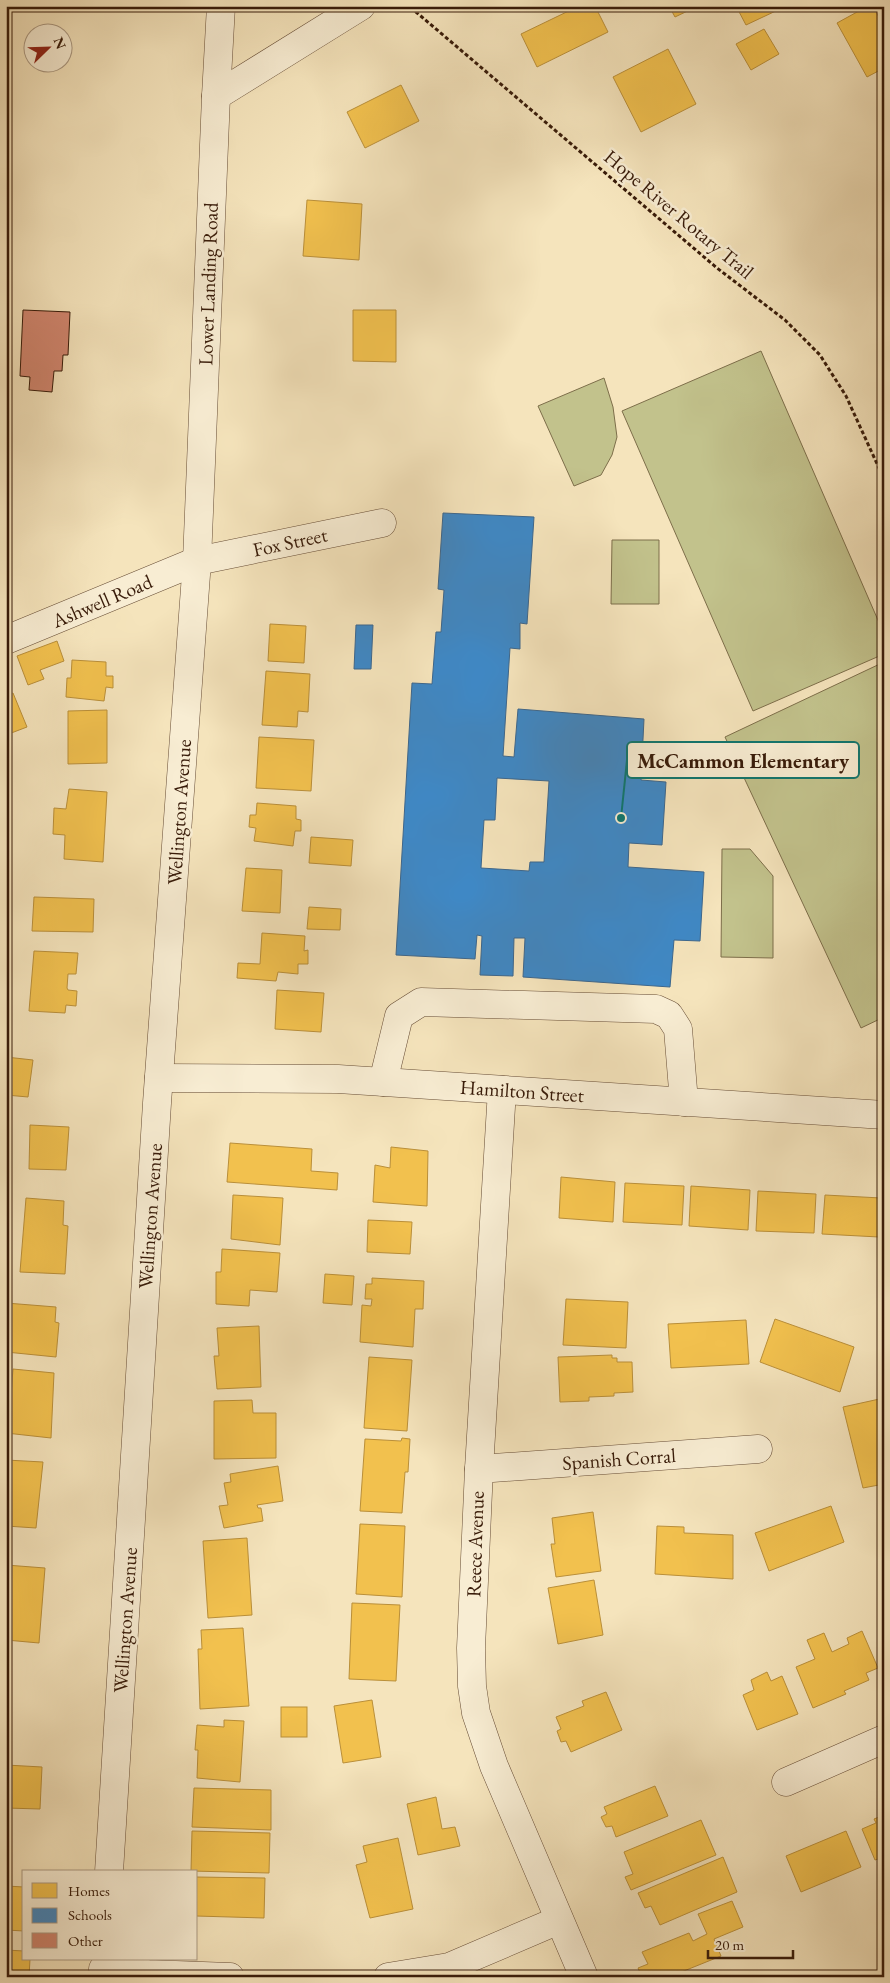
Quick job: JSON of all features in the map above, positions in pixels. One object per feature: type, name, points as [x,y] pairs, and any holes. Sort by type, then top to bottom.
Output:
[{"type":"street","name":"Lower Landing Road","points":[[197,561],[221,6]]},
{"type":"street","points":[[216,96],[361,6]]},
{"type":"street","name":"Fox Street","points":[[197,561],[382,524]]},
{"type":"street","name":"Ashwell Road","points":[[6,640],[197,561]]},
{"type":"street","name":"Wellington Avenue","points":[[110,1870],[159,1078],[197,561]]},
{"type":"street","points":[[383,1082],[399,1016],[421,1002],[656,1009],[669,1015],[678,1029],[684,1102]]},
{"type":"street","name":"Hamilton Street","points":[[159,1078],[338,1079],[884,1114]]},
{"type":"street","name":"Reece Avenue","points":[[502,1090],[479,1469],[471,1648],[472,1686],[476,1713],[494,1766],[584,1977]]},
{"type":"street","name":"Spanish Corral","points":[[479,1469],[758,1449]]},
{"type":"street","points":[[786,1782],[884,1739]]},
{"type":"street","points":[[388,1977],[449,1966],[559,1920]]},
{"type":"street","points":[[103,1968],[148,1974],[230,1977]]},
{"type":"path","name":"Hope River Rotary Trail","points":[[412,6],[416,12],[717,268],[785,320],[820,355],[846,396],[884,479]]},
{"type":"green space","points":[[761,351],[884,634],[884,654],[753,711],[622,411]]},
{"type":"green space","points":[[604,378],[613,407],[617,437],[612,455],[601,475],[574,486],[538,406]]},
{"type":"green space","points":[[612,540],[659,540],[659,604],[611,604]]},
{"type":"green space","points":[[884,662],[884,1017],[861,1028],[725,737]]},
{"type":"green space","points":[[722,849],[750,849],[773,876],[773,958],[721,957]]},
{"type":"building: Homes","points":[[579,6],[595,6],[608,32],[537,67],[521,34]]},
{"type":"building: Homes","points":[[669,6],[698,6],[675,17]]},
{"type":"building: Homes","points":[[736,6],[778,6],[780,9],[746,25]]},
{"type":"building: Homes","points":[[868,6],[873,6],[884,27],[884,68],[867,77],[837,23]]},
{"type":"building: Homes","points":[[764,29],[779,54],[751,70],[736,44]]},
{"type":"building: Homes","points":[[668,49],[696,104],[641,132],[613,77]]},
{"type":"building: Homes","points":[[401,85],[419,121],[365,148],[347,112]]},
{"type":"building: Homes","points":[[307,200],[362,204],[359,260],[303,256]]},
{"type":"building: Homes","points":[[353,310],[396,310],[396,362],[353,361]]},
{"type":"building: Homes","points":[[270,624],[306,626],[304,663],[268,661]]},
{"type":"building: Homes","points":[[57,641],[64,661],[40,670],[44,679],[28,685],[17,656]]},
{"type":"building: Homes","points":[[72,660],[106,662],[106,676],[113,676],[113,688],[106,687],[104,701],[66,697],[67,678],[71,678]]},
{"type":"building: Homes","points":[[266,671],[310,674],[308,712],[298,711],[297,727],[262,725]]},
{"type":"building: Homes","points":[[13,693],[27,727],[6,735],[6,695]]},
{"type":"building: Homes","points":[[107,710],[107,763],[68,764],[68,711]]},
{"type":"building: Homes","points":[[259,737],[314,740],[311,791],[256,788]]},
{"type":"building: Homes","points":[[69,789],[107,792],[103,862],[64,859],[65,835],[53,834],[54,808],[66,809]]},
{"type":"building: Homes","points":[[257,803],[296,806],[296,819],[301,820],[301,831],[295,831],[293,846],[254,841],[256,828],[249,827],[250,815],[256,815]]},
{"type":"building: Homes","points":[[311,837],[353,840],[351,866],[309,863]]},
{"type":"building: Homes","points":[[246,868],[282,870],[280,913],[242,911]]},
{"type":"building: Homes","points":[[34,897],[94,899],[93,932],[32,931]]},
{"type":"building: Homes","points":[[309,907],[341,909],[340,930],[307,929]]},
{"type":"building: Homes","points":[[262,933],[305,936],[304,951],[308,950],[308,964],[298,964],[298,974],[278,972],[276,981],[237,978],[238,963],[260,964]]},
{"type":"building: Homes","points":[[34,951],[78,953],[76,974],[68,974],[67,988],[68,990],[77,991],[76,1006],[66,1005],[65,1013],[29,1011]]},
{"type":"building: Homes","points":[[277,990],[324,993],[321,1032],[275,1029]]},
{"type":"building: Homes","points":[[6,1057],[33,1060],[28,1097],[6,1095]]},
{"type":"building: Homes","points":[[30,1125],[69,1127],[66,1170],[29,1169]]},
{"type":"building: Homes","points":[[230,1143],[312,1149],[311,1171],[338,1173],[337,1190],[227,1182]]},
{"type":"building: Homes","points":[[391,1147],[428,1151],[427,1206],[373,1202],[375,1165],[390,1168]]},
{"type":"building: Homes","points":[[561,1177],[615,1182],[613,1222],[559,1218]]},
{"type":"building: Homes","points":[[625,1183],[684,1186],[682,1225],[623,1222]]},
{"type":"building: Homes","points":[[691,1186],[750,1190],[748,1230],[689,1226]]},
{"type":"building: Homes","points":[[758,1191],[816,1194],[814,1233],[756,1231]]},
{"type":"building: Homes","points":[[233,1195],[283,1198],[280,1245],[231,1239]]},
{"type":"building: Homes","points":[[825,1195],[881,1198],[879,1237],[822,1234]]},
{"type":"building: Homes","points":[[26,1198],[64,1201],[63,1225],[68,1226],[65,1274],[20,1272]]},
{"type":"building: Homes","points":[[368,1220],[412,1222],[410,1254],[367,1252]]},
{"type":"building: Homes","points":[[222,1249],[280,1253],[277,1292],[250,1290],[249,1306],[216,1304],[216,1272],[221,1272]]},
{"type":"building: Homes","points":[[325,1274],[354,1276],[352,1305],[323,1303]]},
{"type":"building: Homes","points":[[372,1278],[424,1281],[423,1309],[415,1309],[413,1347],[360,1342],[362,1305],[371,1306],[372,1299],[365,1299],[366,1284],[372,1284]]},
{"type":"building: Homes","points":[[566,1299],[628,1302],[626,1348],[563,1345]]},
{"type":"building: Homes","points":[[6,1303],[56,1307],[55,1322],[59,1323],[56,1357],[6,1352]]},
{"type":"building: Homes","points":[[775,1319],[854,1347],[840,1392],[760,1362]]},
{"type":"building: Homes","points":[[746,1320],[749,1364],[671,1368],[668,1324]]},
{"type":"building: Homes","points":[[259,1326],[261,1387],[217,1389],[214,1356],[219,1356],[217,1328]]},
{"type":"building: Homes","points":[[612,1355],[612,1358],[617,1358],[617,1362],[632,1362],[633,1392],[614,1393],[614,1396],[589,1397],[589,1401],[560,1402],[558,1357]]},
{"type":"building: Homes","points":[[369,1357],[412,1360],[407,1431],[364,1428]]},
{"type":"building: Homes","points":[[13,1369],[54,1373],[51,1438],[6,1433],[6,1395],[11,1395]]},
{"type":"building: Homes","points":[[884,1398],[884,1484],[863,1488],[843,1407]]},
{"type":"building: Homes","points":[[252,1400],[253,1413],[276,1413],[276,1458],[214,1459],[214,1401]]},
{"type":"building: Homes","points":[[402,1438],[410,1439],[408,1472],[405,1472],[402,1513],[360,1511],[365,1439],[401,1441]]},
{"type":"building: Homes","points":[[6,1460],[43,1462],[36,1528],[6,1526]]},
{"type":"building: Homes","points":[[278,1466],[283,1501],[257,1505],[258,1508],[261,1508],[263,1521],[224,1528],[219,1506],[228,1505],[224,1483],[231,1482],[230,1474]]},
{"type":"building: Homes","points":[[831,1506],[844,1542],[769,1571],[755,1533]]},
{"type":"building: Homes","points":[[593,1512],[601,1571],[556,1577],[551,1544],[555,1544],[552,1518]]},
{"type":"building: Homes","points":[[360,1524],[405,1526],[402,1597],[356,1594]]},
{"type":"building: Homes","points":[[657,1526],[684,1527],[684,1533],[733,1535],[733,1579],[655,1574]]},
{"type":"building: Homes","points":[[247,1538],[252,1615],[208,1618],[203,1541]]},
{"type":"building: Homes","points":[[6,1565],[45,1568],[39,1643],[6,1640]]},
{"type":"building: Homes","points":[[594,1580],[603,1635],[558,1644],[548,1588]]},
{"type":"building: Homes","points":[[352,1603],[400,1605],[396,1681],[349,1679]]},
{"type":"building: Homes","points":[[243,1628],[249,1706],[200,1709],[198,1649],[202,1649],[201,1630]]},
{"type":"building: Homes","points":[[862,1631],[878,1668],[866,1673],[869,1680],[844,1691],[846,1694],[813,1708],[796,1667],[815,1659],[807,1640],[824,1633],[832,1652],[849,1644],[847,1638]]},
{"type":"building: Homes","points":[[767,1672],[771,1681],[782,1676],[798,1714],[757,1730],[743,1695],[754,1690],[751,1680]]},
{"type":"building: Homes","points":[[606,1692],[622,1730],[571,1752],[566,1741],[561,1742],[557,1731],[561,1729],[556,1717],[584,1706],[582,1701]]},
{"type":"building: Homes","points":[[372,1700],[381,1757],[343,1763],[334,1706]]},
{"type":"building: Homes","points":[[281,1707],[307,1707],[307,1737],[281,1737]]},
{"type":"building: Homes","points":[[224,1720],[244,1721],[240,1782],[197,1778],[198,1750],[195,1750],[197,1725],[224,1727]]},
{"type":"building: Homes","points":[[6,1765],[42,1767],[40,1809],[6,1808]]},
{"type":"building: Homes","points":[[655,1786],[668,1816],[616,1837],[612,1826],[606,1827],[601,1817],[607,1814],[604,1807]]},
{"type":"building: Homes","points":[[194,1788],[271,1790],[271,1830],[192,1827]]},
{"type":"building: Homes","points":[[436,1797],[442,1829],[455,1827],[460,1846],[418,1855],[407,1804]]},
{"type":"building: Homes","points":[[884,1815],[884,1857],[875,1860],[862,1829],[876,1823],[874,1819]]},
{"type":"building: Homes","points":[[701,1820],[716,1855],[631,1890],[625,1877],[633,1874],[624,1852]]},
{"type":"building: Homes","points":[[192,1831],[270,1833],[269,1873],[191,1870]]},
{"type":"building: Homes","points":[[846,1831],[861,1867],[801,1892],[786,1856]]},
{"type":"building: Homes","points":[[398,1838],[413,1909],[370,1918],[356,1865],[367,1862],[363,1846]]},
{"type":"building: Homes","points":[[723,1857],[737,1892],[660,1925],[651,1906],[645,1908],[638,1893]]},
{"type":"building: Homes","points":[[198,1877],[265,1878],[264,1918],[198,1916]]},
{"type":"building: Homes","points":[[6,1886],[22,1887],[22,1931],[6,1930]]},
{"type":"building: Homes","points":[[732,1901],[743,1927],[714,1939],[721,1956],[669,1977],[642,1977],[638,1968],[648,1964],[642,1952],[689,1933],[693,1941],[707,1934],[698,1914]]},
{"type":"building: Homes","points":[[6,1950],[22,1951],[22,1960],[30,1960],[29,1977],[6,1977]]},
{"type":"building: Schools","points":[[443,513],[534,517],[527,624],[520,623],[520,649],[510,648],[503,756],[514,757],[518,709],[644,719],[641,780],[666,782],[662,845],[629,843],[628,867],[704,872],[700,941],[674,940],[670,987],[523,977],[525,938],[514,938],[513,976],[480,975],[482,936],[477,935],[475,959],[396,955],[412,683],[432,684],[436,632],[441,632],[444,590],[438,589]],"holes":[[[497,778],[549,781],[544,862],[530,862],[529,871],[481,868],[484,820],[495,820]]]},
{"type":"building: Schools","points":[[356,625],[373,625],[371,669],[354,669]]},
{"type":"building: Other","points":[[23,310],[70,312],[68,355],[63,355],[62,371],[54,371],[52,392],[29,390],[30,377],[20,376]]},
{"type":"place","name":"McCammon Elementary","points":[[621,818]]}]
